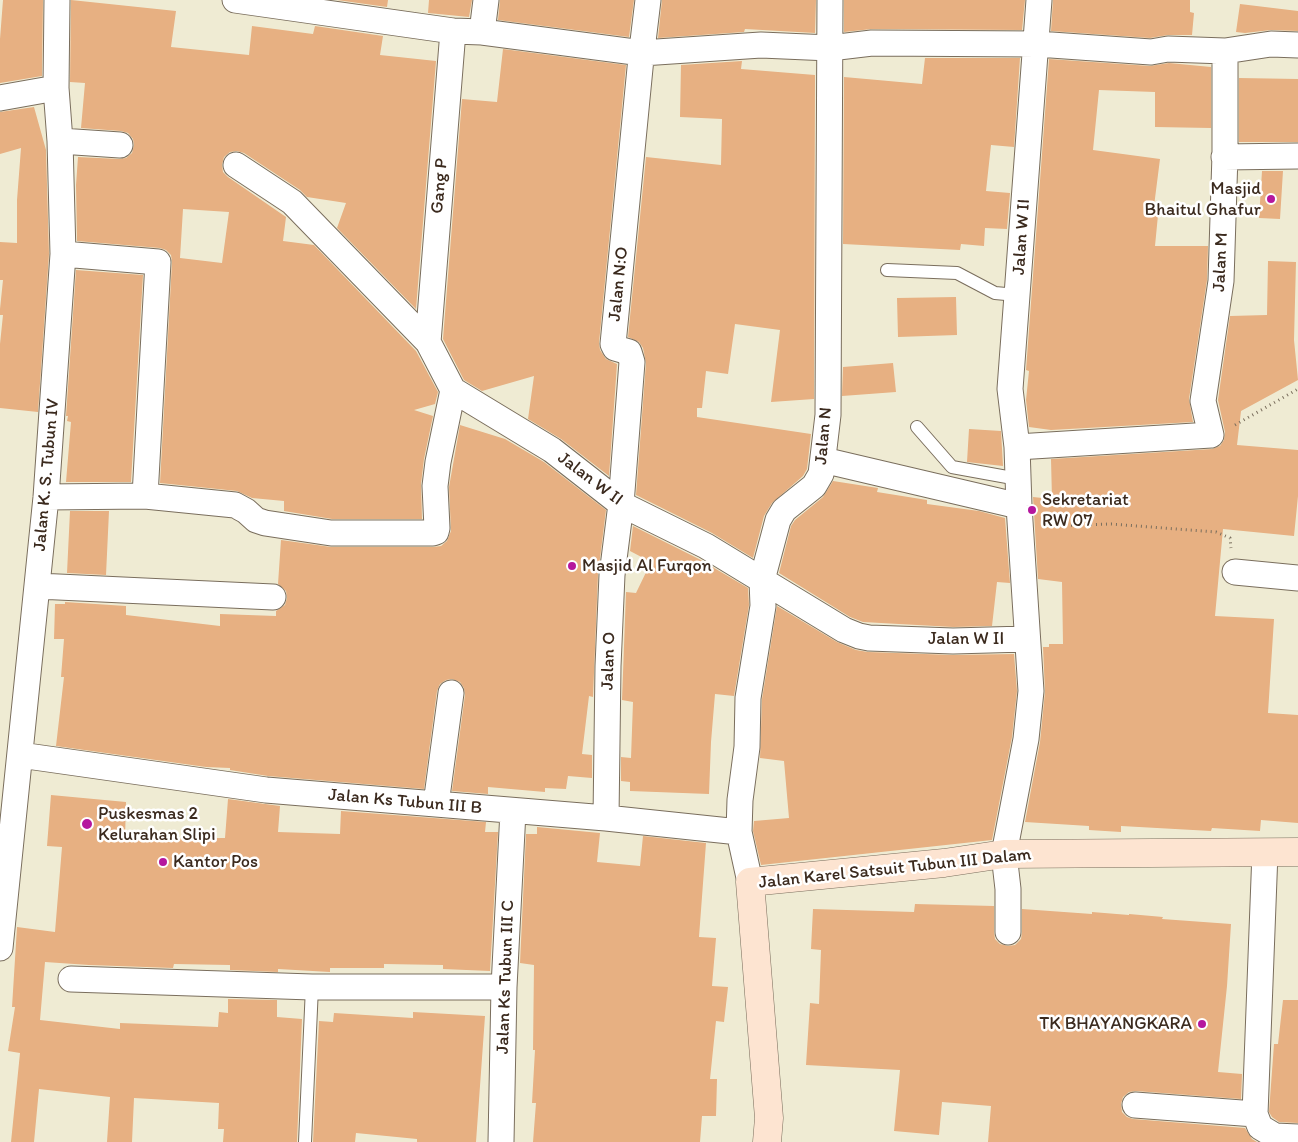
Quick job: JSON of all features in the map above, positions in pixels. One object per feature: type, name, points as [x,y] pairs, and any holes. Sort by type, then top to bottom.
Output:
[{"type":"street","name":"Jalan K. S. Tubun IV","points":[[0,948],[46,497],[63,254],[60,141],[56,88],[57,0]]},
{"type":"street","points":[[235,0],[453,31],[482,32],[642,53],[762,45],[830,48],[872,43],[1037,44],[1151,52],[1168,49],[1225,51],[1271,44],[1298,45]]},
{"type":"street","points":[[482,32],[486,0]]},
{"type":"street","points":[[642,53],[648,0]]},
{"type":"street","name":"Jalan N","points":[[739,832],[740,800],[747,747],[748,698],[763,606],[762,580],[778,520],[784,510],[814,486],[821,474],[828,416],[830,0]]},
{"type":"street","name":"Jalan W II","points":[[1008,932],[1008,889],[1004,854],[1026,739],[1031,691],[1019,517],[1017,447],[1010,389],[1039,0]]},
{"type":"street","name":"Gang P","points":[[428,342],[453,31]]},
{"type":"street","name":"Jalan M","points":[[1211,435],[1203,401],[1221,281],[1225,51]]},
{"type":"street","name":"Jalan N:O","points":[[621,504],[632,362],[629,352],[615,348],[613,344],[642,53]]},
{"type":"street","points":[[0,98],[56,88]]},
{"type":"street","points":[[60,141],[120,145]]},
{"type":"street","points":[[1224,157],[1298,156]]},
{"type":"street","points":[[46,497],[145,496],[235,505],[246,511],[256,520],[265,523],[331,533],[436,532],[435,486],[453,390],[428,342],[292,202],[236,165]]},
{"type":"street","points":[[63,254],[158,262],[145,496]]},
{"type":"street","name":"Jalan W II","points":[[453,390],[552,450],[621,504],[706,546],[844,630],[869,638],[1026,639]]},
{"type":"street","points":[[1017,447],[1211,435]]},
{"type":"street","points":[[823,460],[1019,517]]},
{"type":"street","name":"Jalan O","points":[[606,818],[608,666],[612,575],[621,504]]},
{"type":"street","points":[[1235,572],[1298,578]]},
{"type":"street","points":[[37,586],[273,597]]},
{"type":"street","points":[[436,804],[451,693]]},
{"type":"street","name":"Jalan Ks Tubun III B","points":[[20,755],[266,790],[606,818],[739,832]]},
{"type":"street","name":"Jalan Ks Tubun III C","points":[[501,1142],[504,987],[513,811]]},
{"type":"street","points":[[739,832],[750,882]]},
{"type":"street","points":[[1265,852],[1254,1114],[1260,1127],[1275,1136],[1298,1137]]},
{"type":"street","name":"Jalan Karel Satsuit Tubun III Dalam","points":[[767,1142],[769,1118],[750,882],[944,863],[1004,854],[1298,852]]},
{"type":"street","points":[[71,979],[312,987],[504,987]]},
{"type":"street","points":[[1135,1104],[1254,1114]]},
{"type":"lane","points":[[887,270],[957,273],[995,293],[1017,296]]},
{"type":"lane","points":[[917,427],[952,467],[1018,479]]},
{"type":"lane","points":[[304,1142],[312,987]]},
{"type":"path","points":[[1211,435],[1230,428],[1298,389]]},
{"type":"path","points":[[1019,517],[1216,532],[1230,538],[1232,569],[1235,572]]},
{"type":"building","points":[[3,0],[43,0],[42,76],[0,83],[0,39]]},
{"type":"building","points":[[71,0],[176,11],[171,47],[249,55],[252,26],[313,34],[315,26],[383,36],[380,55],[436,61],[416,309],[337,228],[346,203],[307,197],[300,190],[244,153],[230,152],[224,157],[222,165],[223,172],[228,177],[286,217],[283,241],[314,245],[416,351],[438,392],[435,404],[414,410],[433,416],[421,484],[422,519],[332,519],[284,511],[284,501],[252,498],[237,491],[160,483],[171,255],[166,250],[160,248],[77,241],[76,185],[78,157],[126,158],[132,153],[134,145],[133,139],[128,133],[81,128],[85,83],[70,82]],"holes":[[[183,209],[229,212],[222,263],[180,258]]]},
{"type":"building","points":[[337,0],[388,0],[387,7]]},
{"type":"building","points":[[429,0],[472,0],[469,17],[428,13]]},
{"type":"building","points":[[500,0],[634,0],[629,37],[498,20]]},
{"type":"building","points":[[662,0],[816,0],[815,33],[745,29],[744,32],[658,38]]},
{"type":"building","points":[[844,0],[1025,0],[1022,30],[872,29],[844,32]]},
{"type":"building","points":[[1053,0],[1190,0],[1190,12],[1194,13],[1192,35],[1168,35],[1150,38],[1051,31]]},
{"type":"building","points":[[1240,4],[1298,11],[1298,31],[1236,32]]},
{"type":"building","points":[[503,49],[626,65],[599,343],[600,350],[606,359],[617,364],[609,476],[561,439],[528,419],[534,376],[482,391],[464,380],[443,339],[462,99],[497,102]]},
{"type":"building","points":[[925,58],[1020,58],[1014,147],[991,145],[986,191],[1010,193],[1007,229],[985,228],[984,246],[961,244],[960,250],[843,244],[844,77],[922,84]]},
{"type":"building","points":[[1049,59],[1150,66],[1169,63],[1211,67],[1211,128],[1155,127],[1155,92],[1099,90],[1093,150],[1160,159],[1153,214],[1158,215],[1155,246],[1208,246],[1207,280],[1189,399],[1193,422],[1051,430],[1029,427],[1026,400],[1029,371],[1026,370]]},
{"type":"building","points":[[742,61],[741,69],[815,75],[814,399],[771,402],[780,330],[735,324],[728,374],[706,371],[702,408],[697,408],[697,417],[811,434],[807,469],[803,476],[772,503],[764,516],[753,558],[712,533],[636,495],[646,363],[643,348],[639,342],[628,337],[646,157],[721,165],[722,119],[680,117],[681,65]]},
{"type":"building","points":[[1239,78],[1298,79],[1298,142],[1239,142]]},
{"type":"building","points":[[34,107],[46,150],[49,254],[38,412],[0,408],[0,344],[3,315],[0,315],[0,309],[3,280],[0,280],[0,242],[17,243],[17,200],[21,148],[0,154],[0,112]]},
{"type":"building","name":"Masjid Bhaitul Ghafur","points":[[1262,171],[1283,171],[1280,219],[1259,218]]},
{"type":"building","points":[[1268,261],[1296,262],[1294,340],[1298,380],[1241,411],[1237,445],[1298,450],[1298,496],[1294,536],[1223,529],[1215,616],[1274,619],[1268,713],[1298,715],[1298,823],[1261,820],[1260,831],[1212,828],[1211,831],[1121,826],[1121,832],[1089,830],[1089,826],[1025,822],[1040,742],[1045,692],[1043,647],[1049,647],[1049,644],[1063,644],[1062,582],[1038,579],[1033,497],[1052,499],[1051,459],[1212,449],[1220,446],[1224,440],[1225,432],[1218,400],[1230,316],[1267,315]]},
{"type":"building","points":[[76,270],[143,275],[131,482],[66,482],[71,422],[67,421],[68,416],[66,416]]},
{"type":"building","points":[[956,297],[957,335],[898,337],[897,298]]},
{"type":"building","points":[[893,363],[896,392],[842,396],[843,367]]},
{"type":"building","points":[[460,425],[505,439],[544,462],[606,510],[598,574],[593,697],[589,696],[582,754],[592,755],[592,778],[568,776],[566,789],[545,788],[545,792],[488,787],[488,794],[452,791],[465,695],[464,688],[460,682],[452,679],[440,684],[437,691],[424,789],[268,776],[230,770],[230,768],[206,767],[56,746],[64,677],[61,677],[64,639],[54,639],[55,604],[65,604],[65,602],[126,606],[126,615],[220,626],[220,614],[276,616],[276,611],[285,605],[286,591],[278,584],[281,540],[331,547],[441,546],[447,541],[451,531],[449,487]]},
{"type":"building","points":[[969,429],[1001,431],[1003,466],[967,462]]},
{"type":"building","points":[[833,481],[878,488],[877,492],[927,500],[927,504],[979,511],[1005,518],[1010,583],[997,582],[992,626],[953,627],[863,622],[850,617],[779,573],[791,526],[795,520],[823,497]]},
{"type":"building","points":[[70,511],[109,511],[106,575],[67,573]]},
{"type":"building","points":[[633,526],[699,559],[748,588],[749,605],[734,696],[715,694],[709,794],[630,791],[630,782],[621,781],[621,757],[631,758],[633,702],[622,700],[626,592],[636,593],[651,562],[630,551]]},
{"type":"building","points":[[777,606],[837,642],[856,650],[952,655],[1014,654],[1017,691],[1012,737],[992,840],[761,865],[753,831],[754,821],[789,818],[784,761],[760,758],[762,699]]},
{"type":"building","points":[[51,795],[126,802],[125,839],[225,838],[228,799],[280,806],[278,832],[340,834],[341,811],[486,822],[485,832],[498,832],[490,971],[443,969],[443,965],[384,964],[384,968],[330,968],[330,972],[278,969],[278,972],[230,970],[230,965],[174,964],[173,968],[45,962],[40,1020],[120,1029],[120,1023],[218,1027],[219,1012],[228,1013],[228,999],[277,1000],[277,1017],[302,1019],[297,1142],[223,1142],[224,1129],[218,1129],[219,1103],[134,1098],[132,1142],[107,1142],[110,1097],[39,1089],[34,1142],[11,1142],[20,1053],[8,1051],[15,1007],[12,1007],[17,927],[55,932],[62,847],[47,846]]},
{"type":"building","points":[[537,827],[600,833],[597,862],[640,866],[643,836],[706,843],[699,937],[716,938],[712,986],[728,987],[724,1022],[716,1021],[710,1079],[717,1079],[716,1116],[702,1116],[700,1142],[533,1142],[536,1103],[532,1103],[535,1050],[533,1050],[534,965],[520,963],[526,834],[537,834]]},
{"type":"building","points":[[915,904],[994,906],[995,939],[1000,944],[1008,946],[1015,945],[1021,939],[1022,909],[1092,914],[1092,912],[1129,914],[1163,917],[1162,919],[1231,924],[1218,1072],[1242,1074],[1241,1099],[1136,1091],[1129,1092],[1123,1097],[1121,1104],[1122,1112],[1127,1117],[1133,1119],[1245,1128],[1252,1139],[1257,1142],[988,1142],[991,1106],[942,1102],[939,1135],[894,1131],[900,1070],[806,1065],[810,1003],[819,1004],[821,950],[811,949],[813,909],[914,912]]},
{"type":"building","points":[[1283,1000],[1298,1000],[1298,1123],[1279,1122],[1269,1112],[1274,1044],[1278,1044]]},
{"type":"building","points":[[413,1012],[485,1016],[476,1142],[417,1142],[417,1139],[356,1133],[355,1142],[313,1142],[319,1021],[333,1022],[334,1013],[413,1018]]},
{"type":"place","name":"Masjid Bhaitul Ghafur","points":[[1271,199]]},
{"type":"place","name":"Sekretariat RW 07","points":[[1032,510]]},
{"type":"place","name":"Masjid Al Furqon","points":[[572,566]]},
{"type":"place","name":"Puskesmas 2 Kelurahan Slipi","points":[[87,824]]},
{"type":"place","name":"Kantor Pos","points":[[163,862]]},
{"type":"place","name":"TK BHAYANGKARA","points":[[1202,1024]]}]
